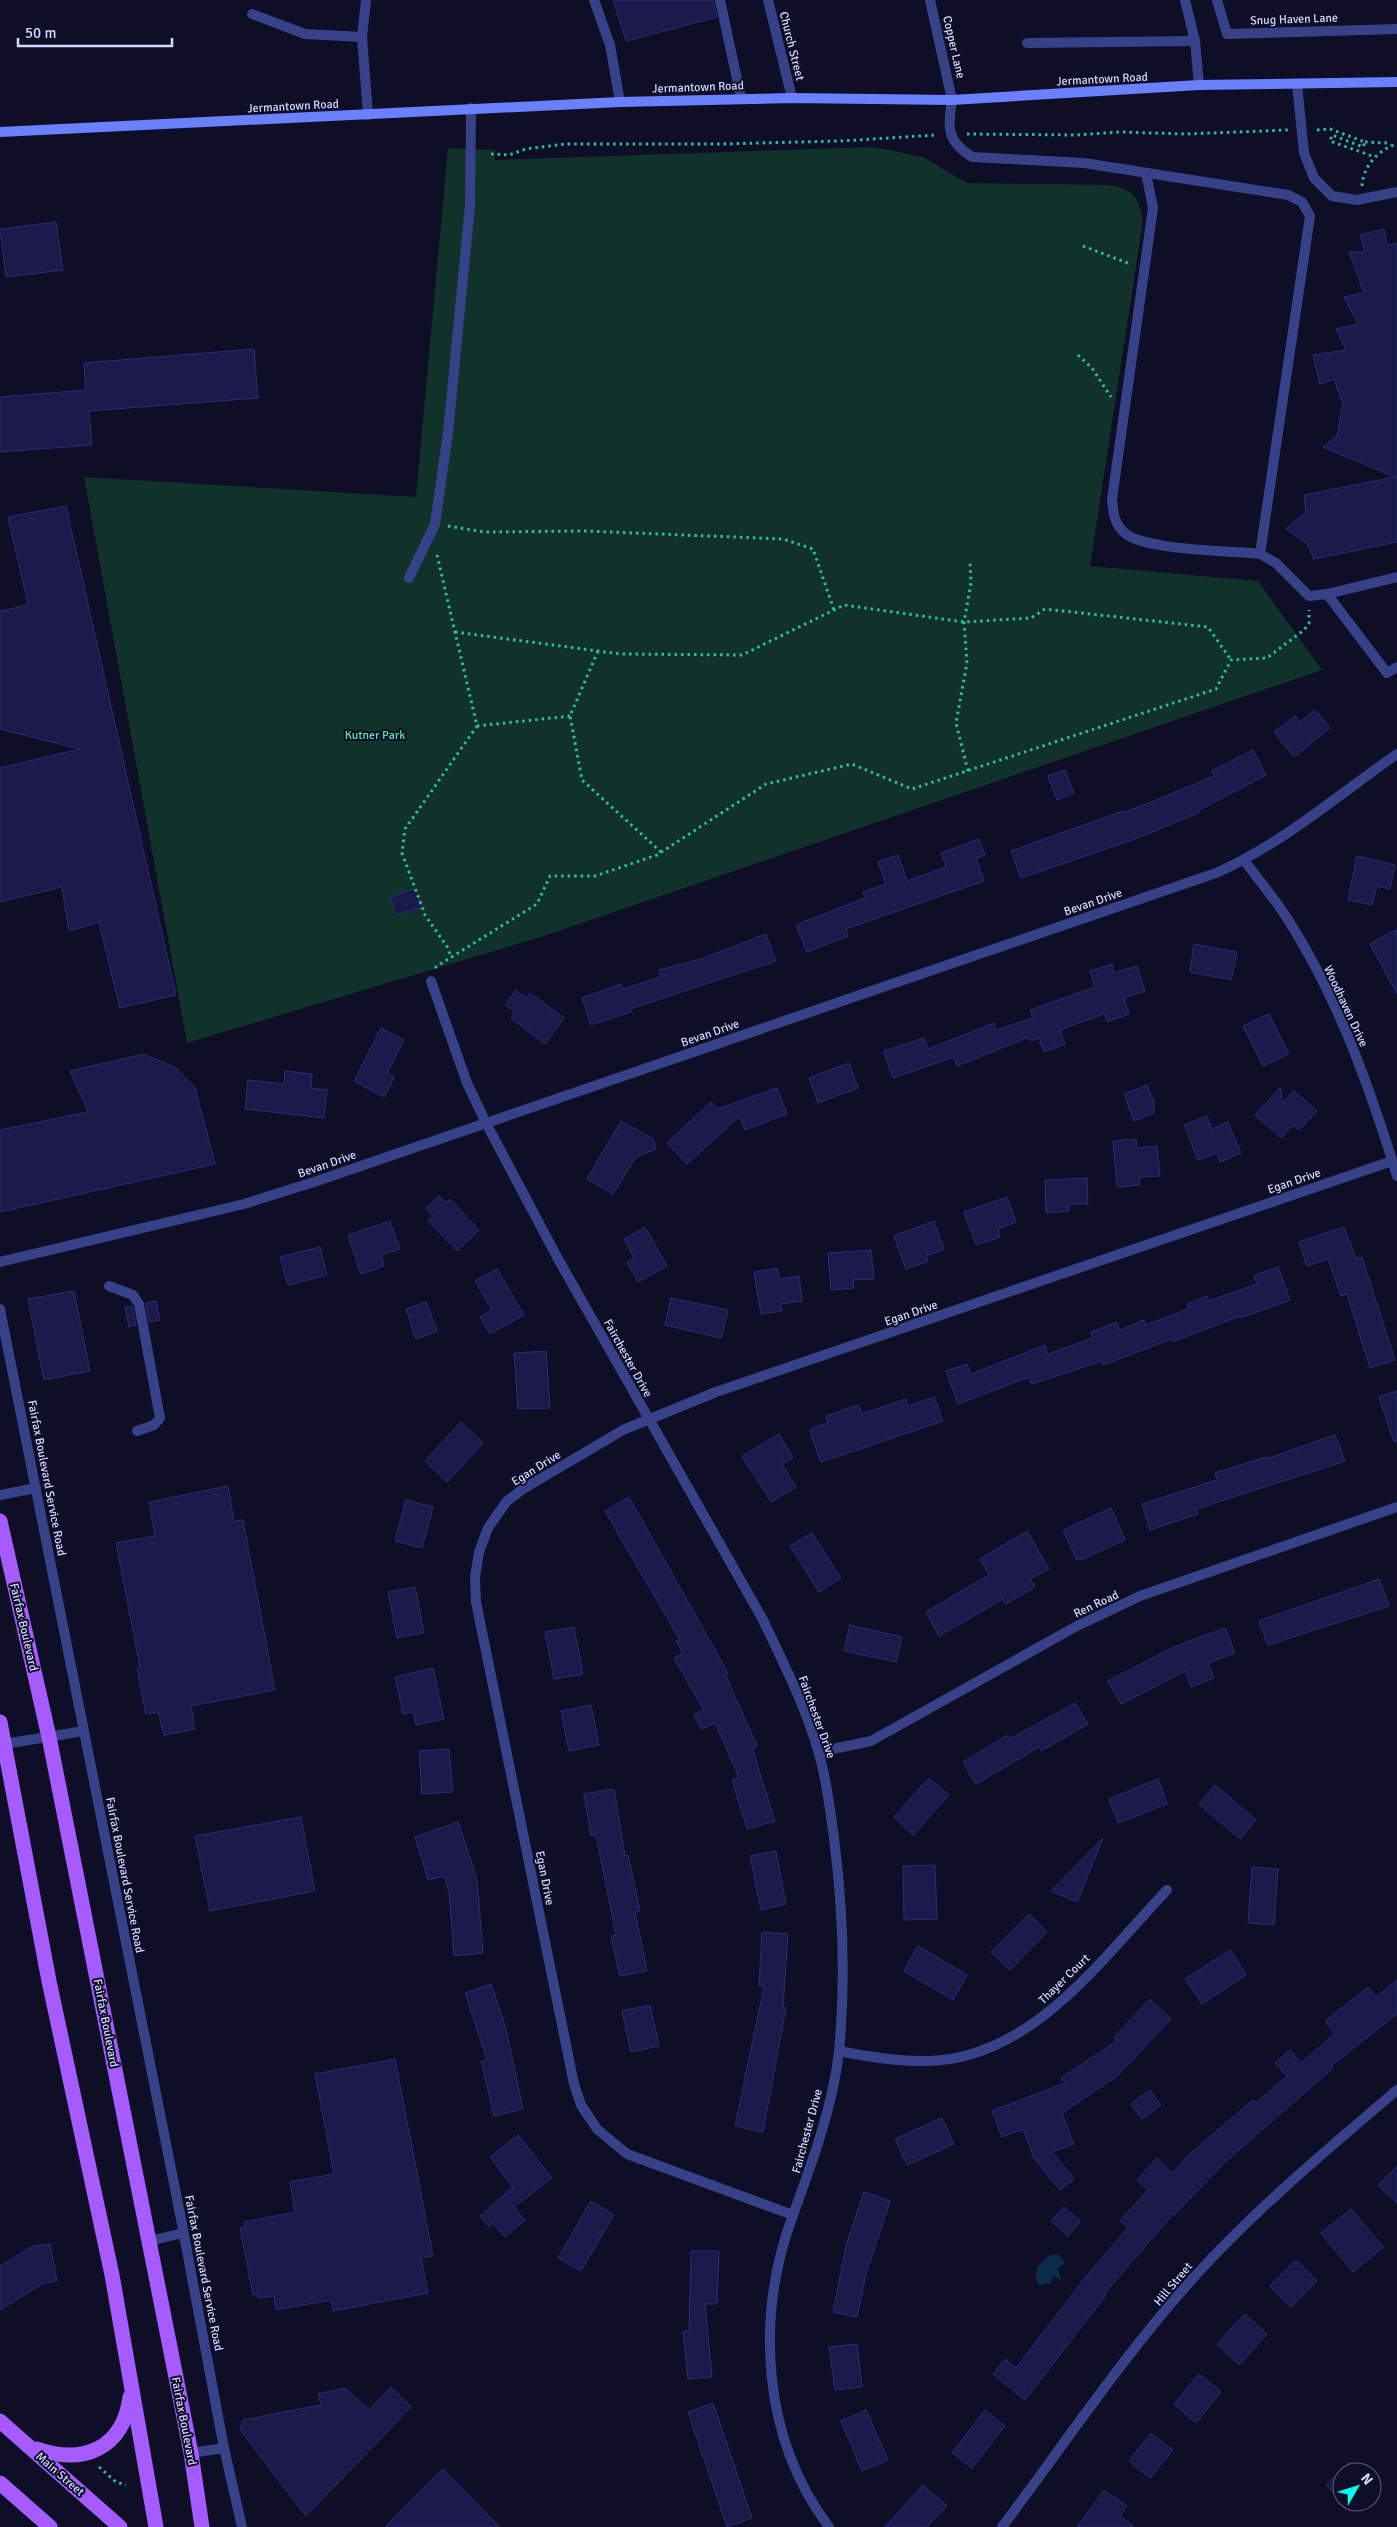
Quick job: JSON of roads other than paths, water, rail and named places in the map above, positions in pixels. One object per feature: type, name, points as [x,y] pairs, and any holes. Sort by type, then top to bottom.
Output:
[{"type":"main road","name":"Jermantown Road","points":[[0,132],[620,102],[741,98],[952,100],[1199,85],[1397,82]]},
{"type":"main road","name":"Fairfax Boulevard","points":[[0,1522],[49,1737],[191,2453],[202,2527]]},
{"type":"main road","points":[[0,1722],[2,1744],[49,1981],[112,2275],[156,2527]]},
{"type":"main road","points":[[28,2446],[56,2456],[72,2457],[103,2446],[114,2437],[123,2424],[129,2409],[132,2389]]},
{"type":"main road","name":"Main Street","points":[[0,2422],[120,2527]]},
{"type":"main road","points":[[0,2483],[50,2527]]},
{"type":"street","points":[[366,0],[362,37],[368,114]]},
{"type":"street","points":[[594,0],[610,45],[620,102]]},
{"type":"street","points":[[720,0],[741,98]]},
{"type":"street","name":"Church Street","points":[[768,0],[792,98]]},
{"type":"street","name":"Copper Lane","points":[[930,0],[952,100]]},
{"type":"street","points":[[1185,0],[1195,41],[1199,85]]},
{"type":"street","name":"Snug Haven Lane","points":[[1217,0],[1227,34],[1397,29]]},
{"type":"street","points":[[252,14],[305,34],[362,37]]},
{"type":"street","points":[[1027,43],[1195,41]]},
{"type":"street","points":[[1297,84],[1304,153],[1314,178],[1332,196],[1362,199],[1397,192]]},
{"type":"street","points":[[952,100],[948,127],[950,134],[958,148],[972,157],[1084,163],[1288,195],[1302,202],[1310,216],[1260,554]]},
{"type":"street","points":[[409,578],[433,528],[448,433],[470,205],[471,108]]},
{"type":"street","points":[[1146,173],[1153,208],[1112,499],[1114,519],[1126,534],[1145,543],[1260,554],[1276,564],[1309,596],[1327,594],[1397,577]]},
{"type":"street","points":[[1327,594],[1387,673],[1397,667]]},
{"type":"street","name":"Bevan Drive","points":[[0,1262],[244,1204],[1216,873],[1244,860],[1397,754]]},
{"type":"street","name":"Woodhaven Drive","points":[[1244,860],[1283,913],[1330,997],[1368,1087],[1397,1176]]},
{"type":"street","name":"Fairchester Drive","points":[[431,981],[467,1082],[486,1123],[649,1420],[762,1618],[784,1664],[819,1752],[827,1785],[842,1902],[844,1953],[839,2051],[833,2084],[804,2188],[793,2215],[773,2296],[769,2339],[773,2393],[787,2446],[809,2496],[829,2527]]},
{"type":"street","name":"Egan Drive","points":[[793,2215],[627,2154],[597,2129],[581,2105],[574,2084],[476,1602],[475,1577],[479,1552],[488,1528],[507,1501],[523,1489],[624,1430],[716,1392],[1392,1161]]},
{"type":"street","points":[[109,1286],[132,1294],[139,1304],[160,1418],[154,1425],[136,1431]]},
{"type":"street","name":"Fairfax Boulevard Service Road","points":[[0,1309],[224,2448],[242,2527]]},
{"type":"street","points":[[0,1495],[36,1488]]},
{"type":"street","name":"Ren Road","points":[[819,1752],[871,1740],[1074,1628],[1140,1596],[1397,1506]]},
{"type":"street","points":[[2,1744],[84,1731]]},
{"type":"street","name":"Thayer Court","points":[[839,2051],[885,2060],[931,2061],[966,2055],[1008,2039],[1034,2024],[1063,2000],[1167,1890]]},
{"type":"street","name":"Hill Street","points":[[1002,2527],[1138,2346],[1196,2275],[1250,2219],[1397,2090]]},
{"type":"street","points":[[149,2242],[183,2233]]},
{"type":"street","points":[[191,2453],[224,2448]]},
{"type":"water","points":[[1050,2255],[1060,2255],[1065,2263],[1058,2268],[1061,2280],[1054,2276],[1050,2284],[1039,2285],[1035,2277],[1038,2266]]},
{"type":"park label","name":"Kutner Park","points":[[375,735]]}]
